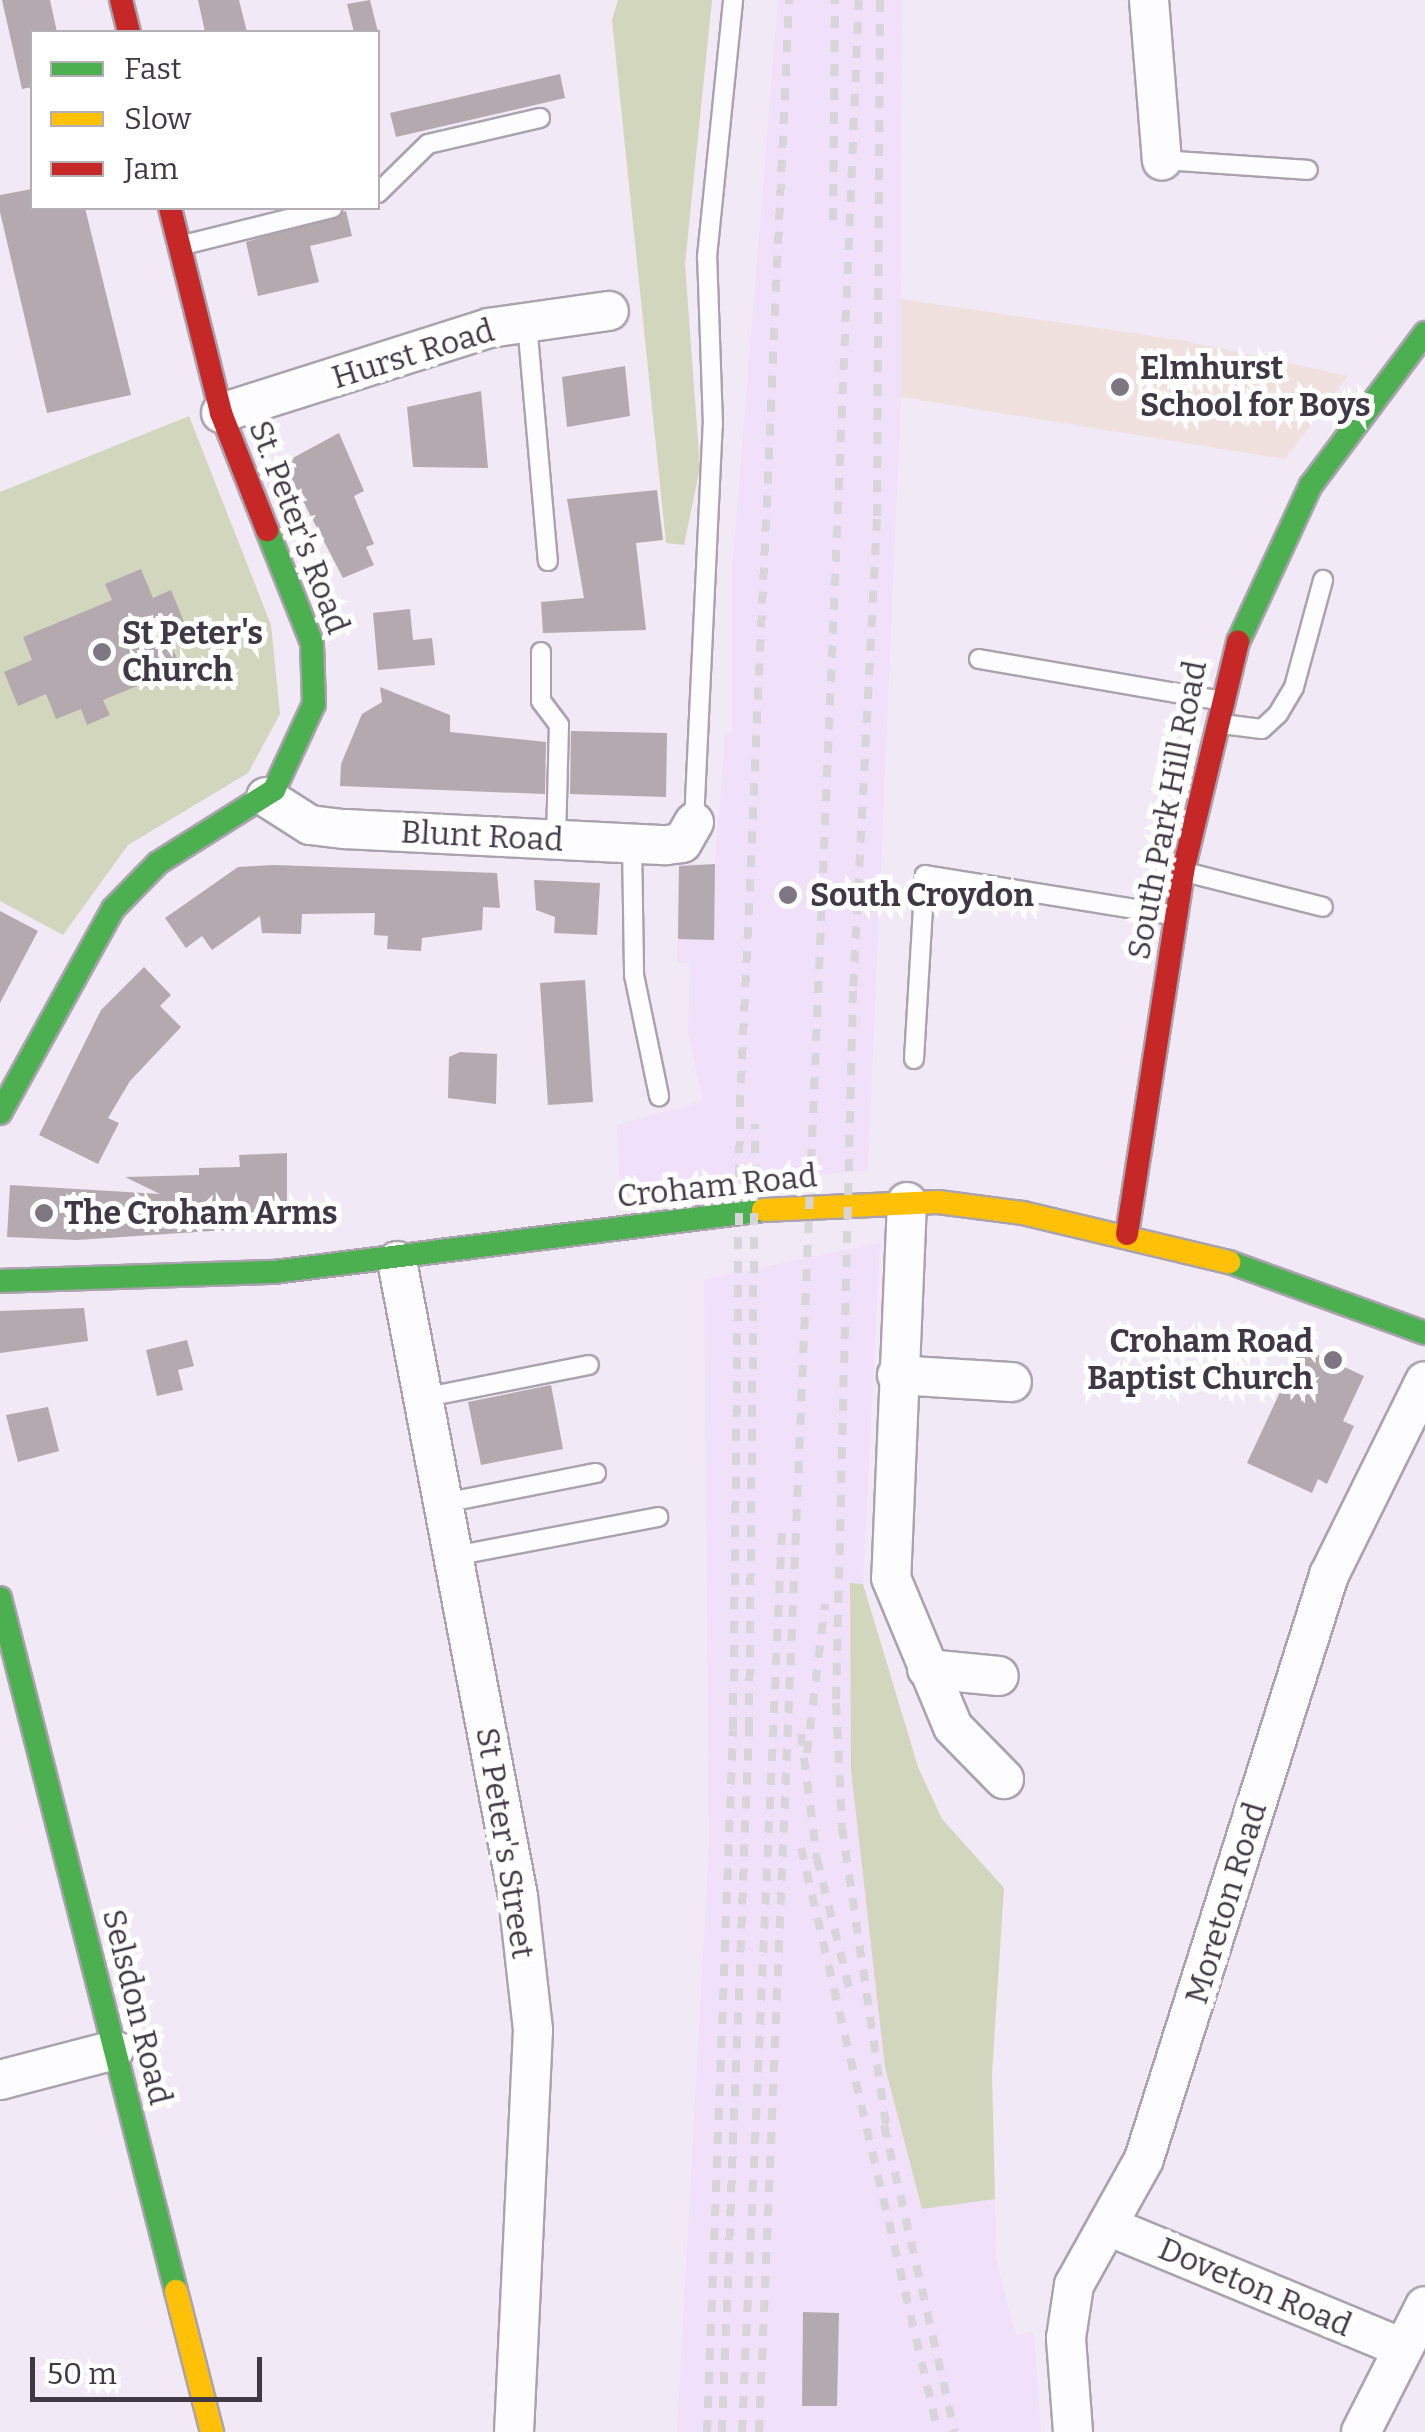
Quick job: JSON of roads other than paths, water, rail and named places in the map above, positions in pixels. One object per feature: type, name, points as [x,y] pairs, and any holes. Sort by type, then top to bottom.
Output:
[{"type":"main road","points":[[121,0],[128,30]]},
{"type":"main road","name":"St. Peter's Road","points":[[0,1113],[122,896],[158,863],[266,797],[304,738],[316,667],[221,413],[170,210]]},
{"type":"main road","name":"South Park Hill Road","points":[[1127,1234],[1183,871],[1215,711],[1283,533],[1425,333]]},
{"type":"main road","name":"Croham Road","points":[[0,1281],[143,1280],[396,1261],[767,1209],[907,1202],[978,1205],[1127,1234],[1308,1285],[1425,1333]]},
{"type":"main road","name":"Selsdon Road","points":[[1,1604],[212,2432]]},
{"type":"street","points":[[1149,0],[1162,160]]},
{"type":"street","name":"Hurst Road","points":[[221,413],[527,322],[609,311]]},
{"type":"street","name":"Blunt Road","points":[[266,797],[310,825],[632,844],[682,844],[694,822]]},
{"type":"street","points":[[907,1202],[891,1578],[953,1727],[1004,1779]]},
{"type":"street","name":"St Peter's Street","points":[[396,1261],[518,1896],[533,2030],[514,2432]]},
{"type":"street","points":[[897,1375],[1012,1382]]},
{"type":"street","name":"Moreton Road","points":[[1073,2432],[1068,2308],[1152,2141],[1329,1576],[1425,1380]]},
{"type":"street","points":[[927,1669],[999,1676]]},
{"type":"street","points":[[0,2080],[114,2050]]},
{"type":"street","name":"Doveton Road","points":[[1100,2239],[1402,2348]]},
{"type":"street","points":[[1362,2432],[1425,2306]]},
{"type":"lane","points":[[694,822],[713,425],[707,257],[733,0]]},
{"type":"lane","points":[[380,191],[428,144],[540,118]]},
{"type":"lane","points":[[1162,160],[1308,170]]},
{"type":"lane","points":[[179,246],[324,210]]},
{"type":"lane","points":[[527,322],[548,560]]},
{"type":"lane","points":[[979,658],[1215,711],[1262,729],[1278,714],[1294,687],[1323,580]]},
{"type":"lane","points":[[541,652],[541,701],[560,725],[556,839]]},
{"type":"lane","points":[[632,844],[634,974],[659,1096]]},
{"type":"lane","points":[[1183,871],[1323,907]]},
{"type":"lane","points":[[914,1059],[925,876],[1176,916]]},
{"type":"lane","points":[[422,1398],[588,1365]]},
{"type":"lane","points":[[444,1503],[596,1473]]},
{"type":"lane","points":[[454,1556],[658,1517]]},
{"type":"railway","points":[[707,2432],[733,1729],[740,1107],[789,0]]},
{"type":"railway","points":[[833,220],[835,0]]},
{"type":"railway","points":[[759,2432],[859,0]]},
{"type":"railway","points":[[880,0],[877,519],[853,991],[836,1703],[842,1827],[888,2138]]},
{"type":"railway","points":[[722,2432],[749,1729],[755,1124]]},
{"type":"railway","points":[[742,2432],[782,1529]]},
{"type":"railway","points":[[807,1753],[825,1604]]},
{"type":"railway","points":[[801,1734],[817,1859],[852,1999]]},
{"type":"railway","points":[[801,1848],[938,2432]]},
{"type":"railway","points":[[884,2125],[955,2432]]},
{"type":"place","name":"Elmhurst School for Boys","points":[[1120,387]]},
{"type":"place","name":"St Peter's Church","points":[[102,652]]},
{"type":"place","name":"South Croydon","points":[[788,895]]},
{"type":"place","name":"The Croham Arms","points":[[44,1213]]},
{"type":"place","name":"Croham Road Baptist Church","points":[[1333,1360]]}]
